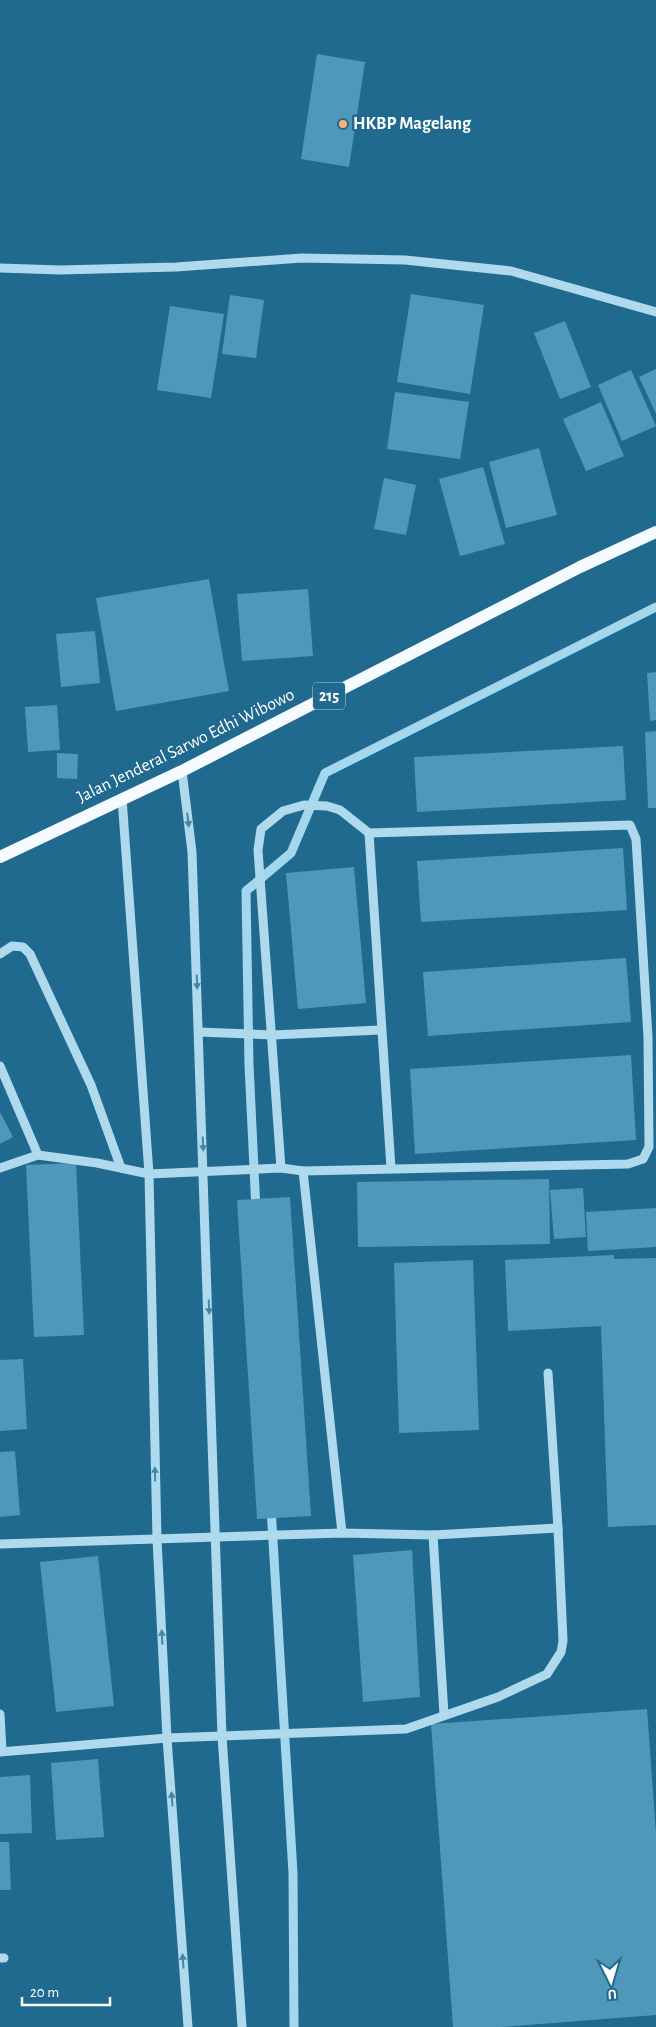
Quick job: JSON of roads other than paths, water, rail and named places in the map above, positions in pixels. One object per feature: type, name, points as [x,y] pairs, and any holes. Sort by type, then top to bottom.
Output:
[{"type":"main road","name":"Jalan Jenderal Sarwo Edhi Wibowo","points":[[0,857],[182,771],[580,568],[656,532]]},
{"type":"street","points":[[0,268],[60,270],[176,267],[302,258],[405,260],[511,271],[656,312]]},
{"type":"street","points":[[182,771],[192,852],[217,1539],[222,1736],[242,2027]]},
{"type":"street","points":[[122,798],[149,1174],[157,1540],[167,1738],[188,2027]]},
{"type":"street","points":[[0,1168],[38,1155],[149,1174],[281,1168],[303,1171],[628,1164],[643,1159],[649,1147],[648,1037],[636,839],[634,830],[630,825],[369,833],[340,810],[327,806],[304,806],[283,811],[261,828],[258,850],[273,1035],[281,1168]]},
{"type":"street","points":[[369,833],[390,1168]]},
{"type":"street","points":[[0,954],[12,946],[23,947],[30,954],[91,1085],[121,1168]]},
{"type":"street","points":[[199,1032],[273,1035],[380,1030]]},
{"type":"street","points":[[0,1066],[38,1155]]},
{"type":"street","points":[[303,1171],[342,1534]]},
{"type":"street","points":[[0,1714],[1,1751],[167,1738],[406,1729],[498,1697],[548,1674],[562,1652],[563,1640],[548,1373]]},
{"type":"street","points":[[0,1544],[342,1534],[433,1535],[558,1528]]},
{"type":"street","points":[[433,1535],[444,1715]]},
{"type":"waterway","points":[[256,1210],[249,1065],[246,891],[291,853],[325,773],[656,607]]},
{"type":"waterway","points":[[271,1508],[293,1873],[294,2027]]},
{"type":"place","name":"HKBP Magelang","points":[[343,124]]}]
